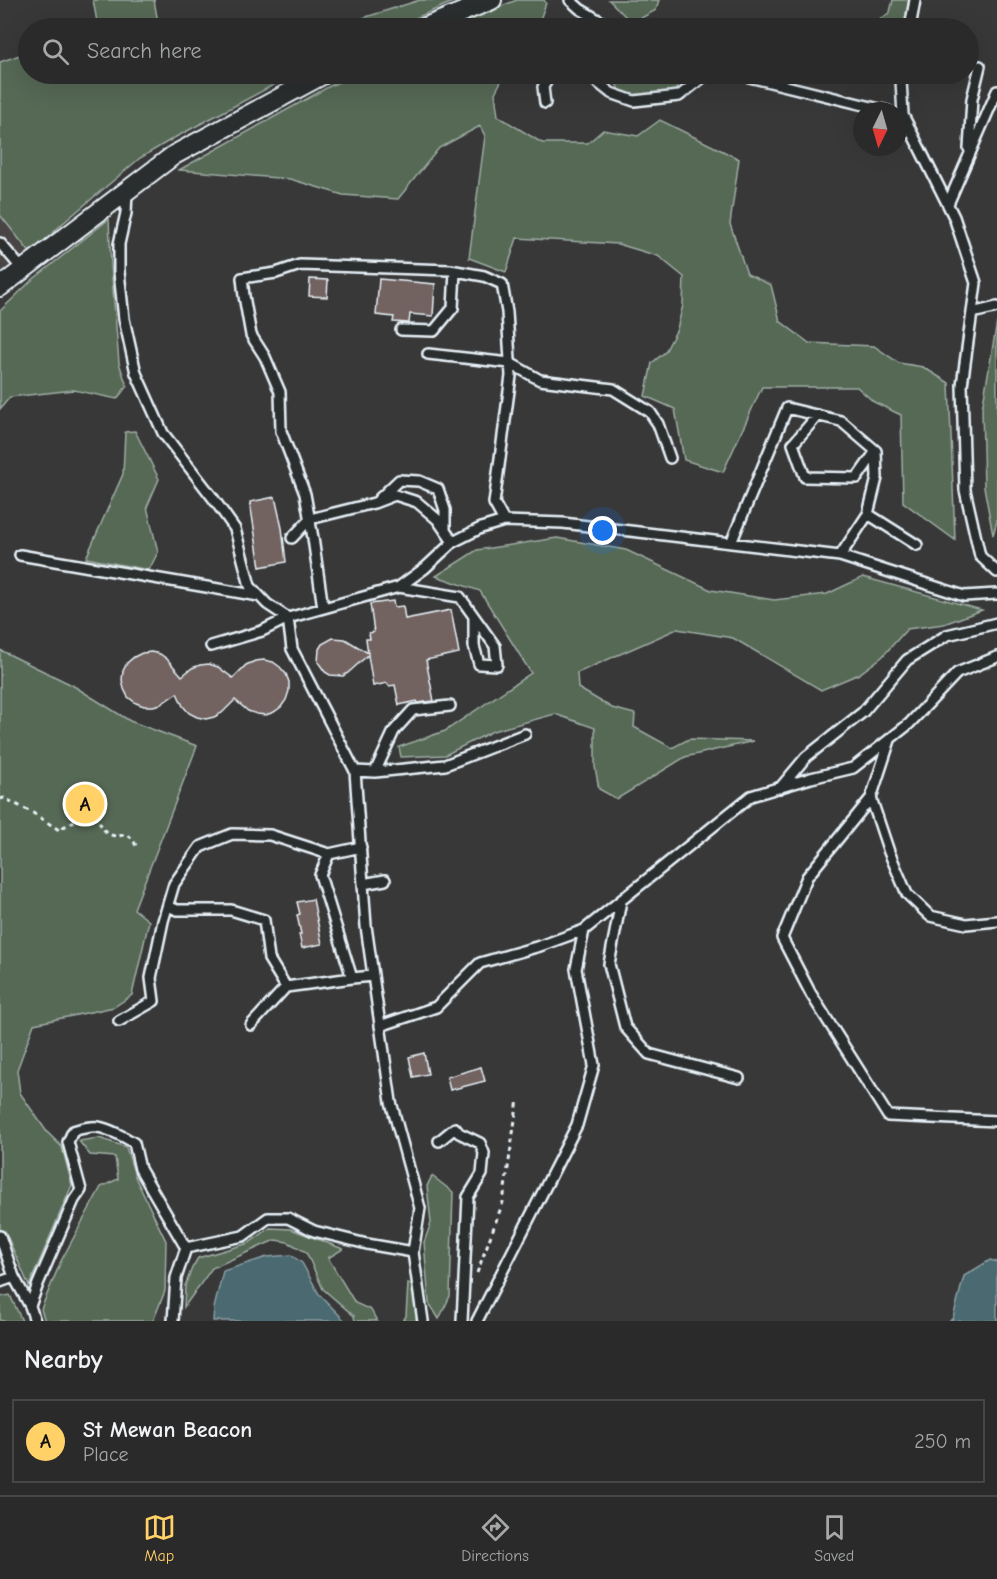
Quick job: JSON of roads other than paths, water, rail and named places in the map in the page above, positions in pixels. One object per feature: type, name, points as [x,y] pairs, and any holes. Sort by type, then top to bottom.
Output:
[{"type":"street","points":[[448,18],[492,0]]},
{"type":"street","points":[[0,287],[174,155],[305,84]]},
{"type":"lane","points":[[570,0],[595,18]]},
{"type":"lane","points":[[912,18],[915,0]]},
{"type":"lane","points":[[979,73],[981,66]]},
{"type":"lane","points":[[545,84],[543,87],[545,103]]},
{"type":"lane","points":[[600,84],[611,93],[634,101],[679,96],[694,84]]},
{"type":"lane","points":[[778,84],[853,102]]},
{"type":"lane","points":[[901,84],[901,102]]},
{"type":"lane","points":[[969,154],[972,99],[976,84]]},
{"type":"lane","points":[[948,204],[997,91]]},
{"type":"lane","points":[[907,125],[954,217],[976,283],[962,386],[965,490],[980,556],[997,572]]},
{"type":"lane","points":[[128,189],[126,213],[119,244],[119,272],[124,320],[136,373],[162,433],[235,529],[250,586],[267,604],[288,618],[292,649],[355,771],[366,926],[391,1102],[420,1208],[413,1252],[423,1321]]},
{"type":"lane","points":[[0,243],[23,270]]},
{"type":"lane","points":[[323,608],[305,494],[281,431],[280,392],[265,357],[251,335],[242,278],[276,273],[300,265],[455,271],[484,276],[502,284],[507,312],[511,376],[494,503],[504,521]]},
{"type":"lane","points":[[401,330],[434,331],[453,308],[455,271]]},
{"type":"lane","points":[[972,313],[997,307]]},
{"type":"lane","points":[[428,354],[510,363],[540,380],[614,389],[650,412],[658,424],[670,458]]},
{"type":"lane","points":[[731,543],[787,408],[841,421],[876,451],[877,478],[868,514],[840,556]]},
{"type":"lane","points":[[818,415],[793,444],[805,477],[857,478],[876,451]]},
{"type":"lane","points":[[374,503],[399,480],[419,481],[438,489],[445,510],[445,531]]},
{"type":"lane","points":[[292,538],[310,519],[374,503],[395,495],[417,502],[437,519],[453,542]]},
{"type":"lane","points":[[868,514],[916,544]]},
{"type":"lane","points":[[211,646],[262,631],[288,618],[399,587],[425,568],[453,542],[481,528],[504,521],[563,523],[840,556],[963,596],[997,594]]},
{"type":"lane","points":[[20,555],[259,596]]},
{"type":"lane","points":[[399,587],[460,597],[495,646],[497,665],[479,664],[474,646],[474,617]]},
{"type":"lane","points":[[780,788],[806,757],[862,712],[907,660],[947,635],[997,623]]},
{"type":"lane","points":[[380,1026],[436,1007],[480,963],[540,946],[584,930],[751,796],[853,768],[909,724],[957,673],[997,657]]},
{"type":"lane","points":[[375,772],[394,731],[413,710],[450,706]]},
{"type":"lane","points":[[355,771],[375,772],[445,765],[525,734]]},
{"type":"lane","points":[[890,740],[871,798],[807,877],[782,938],[810,994],[888,1116],[997,1121]]},
{"type":"lane","points":[[871,798],[889,852],[907,894],[930,916],[966,924],[997,921]]},
{"type":"lane","points":[[119,1021],[154,1002],[151,978],[174,884],[201,847],[232,834],[270,836],[329,854],[361,847]]},
{"type":"lane","points":[[329,854],[321,875],[352,978]]},
{"type":"lane","points":[[363,884],[385,880]]},
{"type":"lane","points":[[621,901],[609,964],[625,1028],[649,1054],[739,1078]]},
{"type":"lane","points":[[168,906],[177,910],[231,910],[264,920],[269,959],[286,987]]},
{"type":"lane","points":[[477,1321],[576,1125],[594,1065],[576,969],[584,930]]},
{"type":"lane","points":[[251,1025],[286,987],[373,976]]},
{"type":"lane","points":[[30,1306],[81,1190],[68,1142],[73,1131],[98,1127],[125,1137],[134,1143],[140,1169],[186,1248],[176,1278],[173,1321]]},
{"type":"lane","points":[[439,1141],[455,1128],[459,1133],[480,1143],[484,1153],[482,1174],[468,1197],[462,1321]]},
{"type":"lane","points":[[186,1248],[243,1236],[268,1218],[288,1218],[314,1231],[413,1252]]},
{"type":"lane","points":[[0,1236],[14,1277],[30,1306],[35,1321]]},
{"type":"lane","points":[[0,1282],[14,1277]]},
{"type":"water","points":[[291,1255],[302,1263],[319,1294],[345,1321],[213,1321],[223,1271],[267,1257]]},
{"type":"water","points":[[990,1260],[997,1262],[997,1321],[949,1321],[953,1318],[964,1276]]},
{"type":"place","name":"St Mewan Beacon","points":[[85,804]]}]
